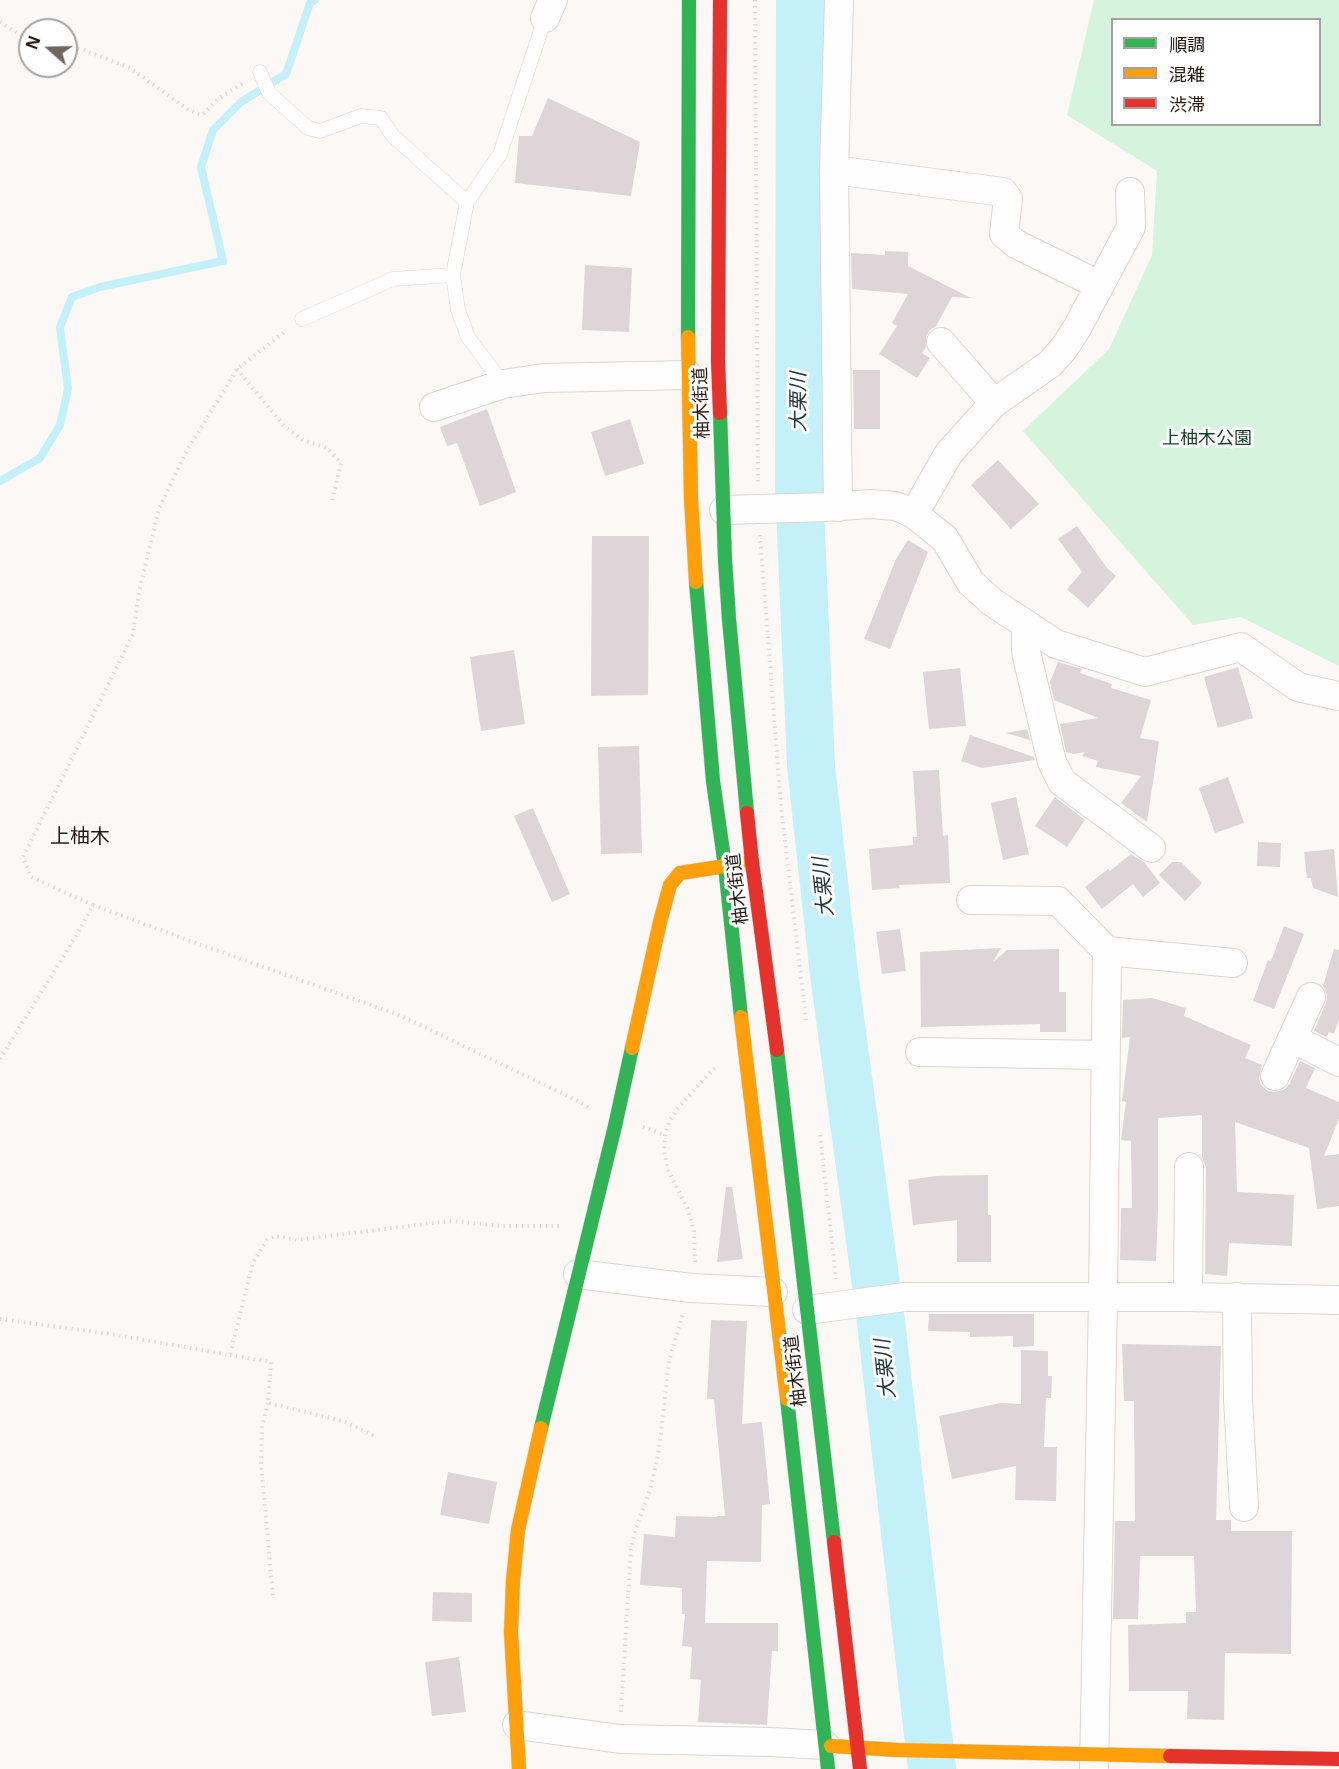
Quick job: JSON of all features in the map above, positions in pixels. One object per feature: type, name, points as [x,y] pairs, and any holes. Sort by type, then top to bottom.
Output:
[{"type":"main road","name":"柚木街道","points":[[689,0],[688,375],[698,613],[713,781],[725,866],[732,947],[806,1564],[826,1757]]},
{"type":"main road","name":"柚木街道","points":[[720,0],[718,361],[729,619],[752,862],[775,1037],[860,1769]]},
{"type":"main road","points":[[519,1769],[511,1632],[518,1530],[615,1126],[660,922],[670,885],[680,873],[752,862]]},
{"type":"main road","points":[[826,1757],[857,1748],[952,1751],[1094,1761],[1339,1759]]},
{"type":"street","points":[[832,507],[834,170],[839,0]]},
{"type":"street","points":[[834,170],[1003,192],[1008,199],[1004,234],[1016,244],[1099,285]]},
{"type":"street","points":[[914,514],[949,453],[994,403],[1050,364],[1064,348],[1131,228],[1130,192]]},
{"type":"street","points":[[941,342],[994,403]]},
{"type":"street","points":[[434,406],[503,384],[544,378],[688,375]]},
{"type":"street","points":[[724,510],[870,504],[896,506],[914,514],[945,539],[971,583],[992,602],[1056,644],[1145,672],[1240,647],[1298,687],[1339,696]]},
{"type":"street","points":[[1026,624],[1026,652],[1052,762],[1062,782],[1151,848]]},
{"type":"street","points":[[971,900],[1058,901],[1107,951],[1233,963]]},
{"type":"street","points":[[1094,1761],[1107,951]]},
{"type":"street","points":[[1275,1076],[1311,997]]},
{"type":"street","points":[[1292,1038],[1339,1062]]},
{"type":"street","points":[[920,1052],[1106,1055]]},
{"type":"street","points":[[1188,1297],[1189,1167]]},
{"type":"street","points":[[579,1274],[691,1288],[773,1292]]},
{"type":"street","points":[[807,1310],[905,1297],[1188,1297],[1339,1300]]},
{"type":"street","points":[[1237,1298],[1238,1399],[1245,1507]]},
{"type":"street","points":[[517,1725],[620,1739],[770,1742],[826,1757]]},
{"type":"lane","points":[[503,384],[468,337],[458,310],[453,275],[466,201],[500,154],[549,9]]},
{"type":"lane","points":[[261,72],[269,93],[308,128],[320,131],[361,116],[381,118],[393,136],[466,201]]},
{"type":"lane","points":[[302,319],[393,279],[453,275]]},
{"type":"path","points":[[755,0],[762,509],[781,806],[806,1020]]},
{"type":"path","points":[[0,22],[18,33]]},
{"type":"path","points":[[78,49],[130,68],[190,111],[202,115],[218,99],[261,72]]},
{"type":"path","points":[[302,319],[237,369],[185,454],[159,509],[139,592],[133,634],[22,857],[31,877],[93,905],[399,1015],[580,1102],[615,1126]]},
{"type":"path","points":[[237,369],[286,428],[303,440],[327,448],[341,463],[332,501]]},
{"type":"path","points":[[0,1059],[93,905]]},
{"type":"path","points":[[620,1739],[631,1548],[651,1487],[659,1450],[669,1361],[691,1288],[695,1256],[694,1230],[687,1208],[668,1170],[664,1151],[665,1135],[669,1122],[677,1109],[721,1063]]},
{"type":"path","points":[[819,1126],[843,1304]]},
{"type":"path","points":[[230,1355],[253,1262],[267,1240],[276,1236],[297,1240],[449,1221],[503,1226],[569,1226]]},
{"type":"path","points":[[0,1319],[110,1334],[272,1362],[268,1403],[262,1426],[261,1462],[273,1598]]},
{"type":"path","points":[[268,1403],[342,1421],[375,1436]]},
{"type":"green space","name":"上柚木公園","points":[[1094,0],[1339,0],[1339,666],[1241,617],[1193,625],[1023,431],[1109,349],[1152,255],[1157,171],[1067,115]]},
{"type":"building","points":[[548,98],[640,142],[631,196],[515,183],[519,136],[532,136]]},
{"type":"building","points":[[885,251],[908,252],[908,266],[971,298],[952,297],[936,326],[926,336],[926,347],[922,353],[930,358],[917,378],[879,354],[897,326],[892,323],[908,294],[852,289],[851,253],[885,255]]},
{"type":"building","points":[[585,265],[632,268],[629,332],[582,330]]},
{"type":"building","points":[[853,370],[880,370],[880,429],[854,429]]},
{"type":"building","points":[[487,409],[516,492],[480,506],[457,443],[447,446],[440,427]]},
{"type":"building","points":[[630,419],[644,464],[605,476],[591,432]]},
{"type":"building","points":[[998,460],[1039,504],[1011,529],[971,485]]},
{"type":"building","points":[[1077,526],[1107,568],[1116,576],[1088,608],[1067,589],[1082,572],[1058,539]]},
{"type":"building","points":[[592,536],[649,536],[648,695],[591,696]]},
{"type":"building","points":[[908,540],[928,552],[890,649],[864,639],[896,559]]},
{"type":"building","points":[[514,650],[525,724],[481,731],[470,657]]},
{"type":"building","points":[[1058,662],[1082,669],[1080,673],[1112,684],[1111,688],[1151,700],[1140,738],[1159,741],[1147,822],[1121,803],[1141,776],[1096,767],[1098,761],[1082,756],[1085,752],[1074,754],[1066,752],[1060,724],[1098,718],[1054,700],[1050,682]]},
{"type":"building","points":[[1238,667],[1253,718],[1218,728],[1204,677]]},
{"type":"building","points":[[960,668],[966,726],[929,729],[923,672]]},
{"type":"building","points":[[1027,729],[1030,740],[1006,733]]},
{"type":"building","points":[[970,735],[1034,757],[1035,760],[982,768],[961,761]]},
{"type":"building","points":[[639,746],[642,853],[601,854],[598,747]]},
{"type":"building","points":[[939,770],[943,836],[948,835],[950,883],[899,885],[900,888],[872,890],[869,849],[913,845],[913,837],[917,837],[913,771]]},
{"type":"building","points":[[1228,777],[1244,823],[1215,833],[1199,788]]},
{"type":"building","points":[[1016,797],[1029,854],[1003,860],[991,803]]},
{"type":"building","points":[[1055,797],[1085,820],[1067,847],[1035,826]]},
{"type":"building","points":[[533,808],[570,894],[552,902],[514,816]]},
{"type":"building","points":[[1258,842],[1281,843],[1280,867],[1257,866]]},
{"type":"building","points":[[1334,849],[1338,897],[1313,888],[1311,878],[1307,878],[1304,852]]},
{"type":"building","points":[[1131,854],[1144,862],[1160,883],[1143,897],[1133,884],[1102,909],[1085,887]]},
{"type":"building","points":[[1172,862],[1181,862],[1202,883],[1185,901],[1159,875]]},
{"type":"building","points":[[1284,926],[1304,934],[1274,1009],[1253,1001]]},
{"type":"building","points":[[900,929],[906,971],[882,974],[876,932]]},
{"type":"building","points":[[1001,948],[993,962],[1007,950],[1059,949],[1059,992],[1066,992],[1066,1032],[1040,1032],[1040,1024],[921,1027],[920,952]]},
{"type":"building","points":[[1334,949],[1339,950],[1339,1019],[1334,1034],[1329,1032],[1327,1037],[1314,1031],[1326,1003],[1327,995],[1323,986]]},
{"type":"building","points":[[1152,998],[1186,1008],[1184,1016],[1251,1045],[1245,1058],[1262,1065],[1259,1078],[1261,1085],[1268,1091],[1276,1092],[1285,1089],[1300,1061],[1315,1068],[1306,1088],[1339,1102],[1339,1119],[1324,1156],[1339,1154],[1339,1206],[1317,1209],[1309,1148],[1235,1122],[1237,1192],[1294,1195],[1292,1246],[1229,1243],[1227,1276],[1205,1274],[1206,1167],[1202,1158],[1202,1115],[1158,1118],[1156,1261],[1120,1260],[1121,1208],[1132,1208],[1131,1141],[1121,1140],[1126,1102],[1122,1101],[1130,1037],[1122,1038],[1123,1000]]},
{"type":"building","points":[[988,1175],[991,1262],[957,1262],[957,1220],[913,1225],[908,1180],[935,1176]]},
{"type":"building","points":[[726,1187],[732,1187],[743,1259],[717,1262]]},
{"type":"building","points":[[929,1314],[1034,1314],[1034,1346],[1013,1347],[1013,1336],[970,1337],[970,1332],[928,1331]]},
{"type":"building","points":[[711,1320],[747,1321],[742,1424],[762,1422],[770,1504],[762,1505],[761,1562],[707,1561],[705,1623],[778,1623],[778,1651],[772,1651],[767,1725],[698,1722],[701,1680],[690,1679],[692,1647],[682,1646],[685,1614],[682,1614],[682,1588],[640,1585],[644,1534],[675,1537],[676,1516],[725,1516],[714,1399],[707,1399]]},
{"type":"building","points":[[1122,1344],[1221,1346],[1216,1520],[1231,1520],[1231,1531],[1292,1531],[1291,1654],[1225,1653],[1224,1720],[1187,1719],[1188,1691],[1129,1691],[1128,1625],[1186,1623],[1186,1612],[1196,1612],[1194,1556],[1140,1556],[1138,1619],[1113,1619],[1115,1521],[1135,1521],[1134,1401],[1124,1401]]},
{"type":"building","points":[[1021,1350],[1048,1351],[1048,1376],[1052,1376],[1051,1398],[1046,1398],[1044,1447],[1057,1447],[1056,1501],[1015,1500],[1016,1466],[952,1479],[939,1416],[1001,1403],[1021,1404]]},
{"type":"building","points":[[448,1472],[497,1482],[489,1524],[440,1515]]},
{"type":"building","points":[[433,1592],[472,1593],[472,1622],[432,1621]]},
{"type":"building","points":[[459,1657],[466,1712],[432,1716],[425,1662]]},
{"type":"waterway","points":[[0,481],[40,458],[60,425],[68,389],[60,327],[72,297],[100,287],[223,261],[201,167],[213,130],[241,102],[286,74],[310,3],[315,0]]},
{"type":"waterway","name":"大栗川","points":[[800,0],[799,485],[811,766],[834,974],[881,1322],[932,1769]]},
{"type":"traffic: fast","points":[[688,337],[689,0]]},
{"type":"traffic: fast","points":[[720,413],[725,560],[747,813]]},
{"type":"traffic: fast","points":[[696,582],[713,781],[725,866],[741,1017]]},
{"type":"traffic: fast","points":[[541,1428],[632,1048]]},
{"type":"traffic: fast","points":[[777,1050],[834,1542]]},
{"type":"traffic: fast","points":[[787,1399],[828,1769]]},
{"type":"traffic: slow","points":[[688,337],[691,498],[696,582]]},
{"type":"traffic: slow","points":[[632,1048],[670,885],[680,873],[752,862]]},
{"type":"traffic: slow","points":[[741,1017],[787,1399]]},
{"type":"traffic: slow","points":[[519,1769],[511,1632],[513,1581],[518,1530],[541,1428]]},
{"type":"traffic: slow","points":[[831,1746],[898,1750],[1170,1756]]},
{"type":"traffic: jam","points":[[720,0],[718,361],[720,413]]},
{"type":"traffic: jam","points":[[747,813],[777,1050]]},
{"type":"traffic: jam","points":[[834,1542],[860,1769]]},
{"type":"traffic: jam","points":[[1170,1756],[1339,1759]]},
{"type":"district","name":"上柚木","points":[[80,837]]}]
